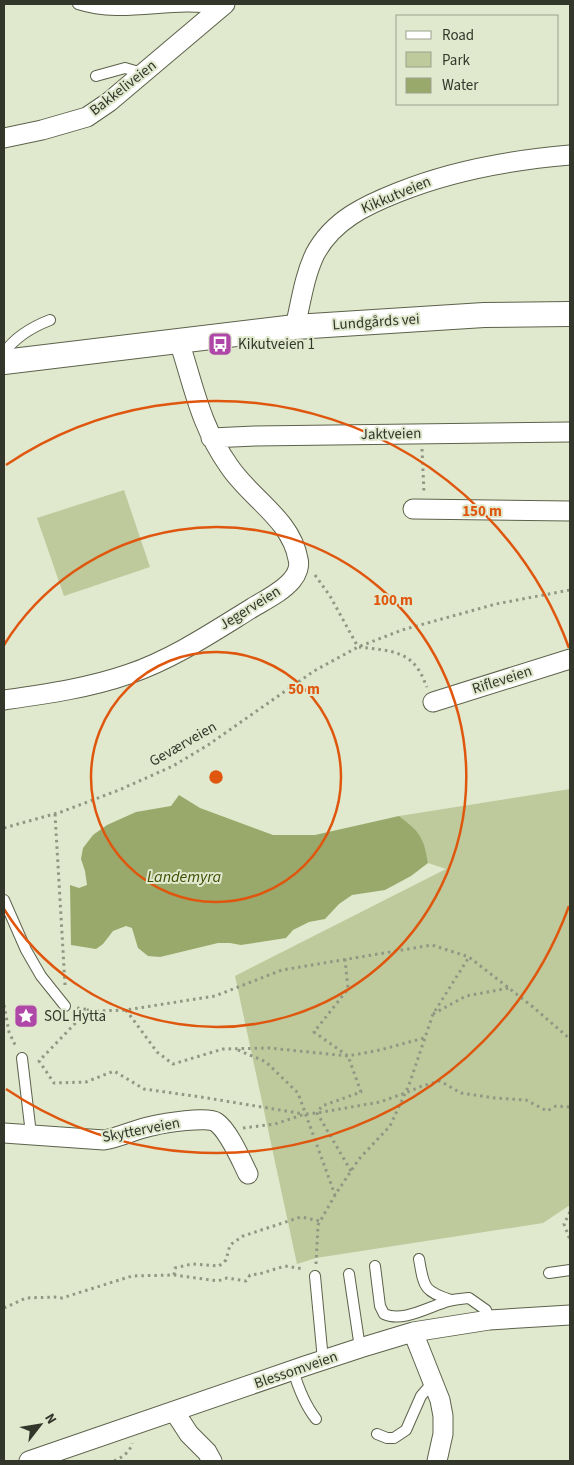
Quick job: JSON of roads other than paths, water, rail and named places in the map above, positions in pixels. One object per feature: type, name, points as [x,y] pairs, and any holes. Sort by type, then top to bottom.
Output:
[{"type":"street","name":"Bakkeliveien","points":[[4,138],[42,130],[86,117],[109,102],[221,6]]},
{"type":"street","name":"Kikkutveien","points":[[295,327],[306,275],[316,253],[331,231],[350,215],[382,198],[450,174],[522,160],[570,155]]},
{"type":"street","name":"Lundgårds vei","points":[[4,362],[295,327],[484,315],[570,314]]},
{"type":"street","points":[[179,341],[198,404],[211,438]]},
{"type":"street","name":"Jaktveien","points":[[211,438],[570,432]]},
{"type":"street","name":"Jegerveien","points":[[4,700],[48,694],[90,685],[149,666],[274,595],[292,581],[299,561],[285,529],[239,480],[211,438]]},
{"type":"street","points":[[419,509],[570,511]]},
{"type":"street","name":"Rifleveien","points":[[433,702],[570,659]]},
{"type":"street","name":"Skytterveien","points":[[4,1133],[104,1140],[114,1139],[152,1126],[202,1119],[213,1120],[224,1131],[238,1153],[248,1174]]},
{"type":"street","name":"Blessomveien","points":[[29,1461],[293,1370],[413,1332],[490,1320],[570,1315]]},
{"type":"street","points":[[413,1332],[440,1400],[443,1416],[443,1434],[437,1461]]},
{"type":"street","points":[[174,1411],[188,1434],[207,1452],[212,1461]]},
{"type":"lane","points":[[78,4],[87,7],[126,10],[193,4],[221,6]]},
{"type":"lane","points":[[96,76],[125,68],[142,73]]},
{"type":"lane","points":[[4,353],[8,346],[22,335],[37,325],[50,320]]},
{"type":"lane","points":[[4,900],[26,950],[41,976],[65,1006]]},
{"type":"lane","points":[[22,1058],[31,1134]]},
{"type":"lane","points":[[419,1259],[423,1282],[427,1288],[434,1294],[451,1300]]},
{"type":"lane","points":[[375,1266],[380,1306],[384,1314],[390,1318],[401,1318],[451,1300],[469,1298],[486,1310],[490,1320]]},
{"type":"lane","points":[[549,1273],[570,1270]]},
{"type":"lane","points":[[349,1274],[360,1348]]},
{"type":"lane","points":[[315,1276],[323,1360]]},
{"type":"lane","points":[[293,1370],[299,1389],[310,1412],[316,1419]]},
{"type":"lane","points":[[377,1434],[387,1438],[394,1438],[406,1430],[421,1396],[433,1382]]},
{"type":"water","name":"Landemyra","points":[[179,795],[200,808],[273,835],[315,835],[399,816],[419,835],[425,847],[428,863],[411,876],[385,890],[352,895],[339,904],[325,919],[309,922],[293,930],[286,938],[241,945],[218,943],[160,957],[148,956],[138,948],[132,928],[126,926],[113,931],[103,944],[96,949],[71,945],[70,885],[79,888],[87,885],[81,859],[83,848],[93,835],[107,825],[136,812],[171,806]]},
{"type":"place","name":"Kikutveien 1","points":[[220,344]]},
{"type":"place","name":"SOL Hytta","points":[[26,1016]]}]
